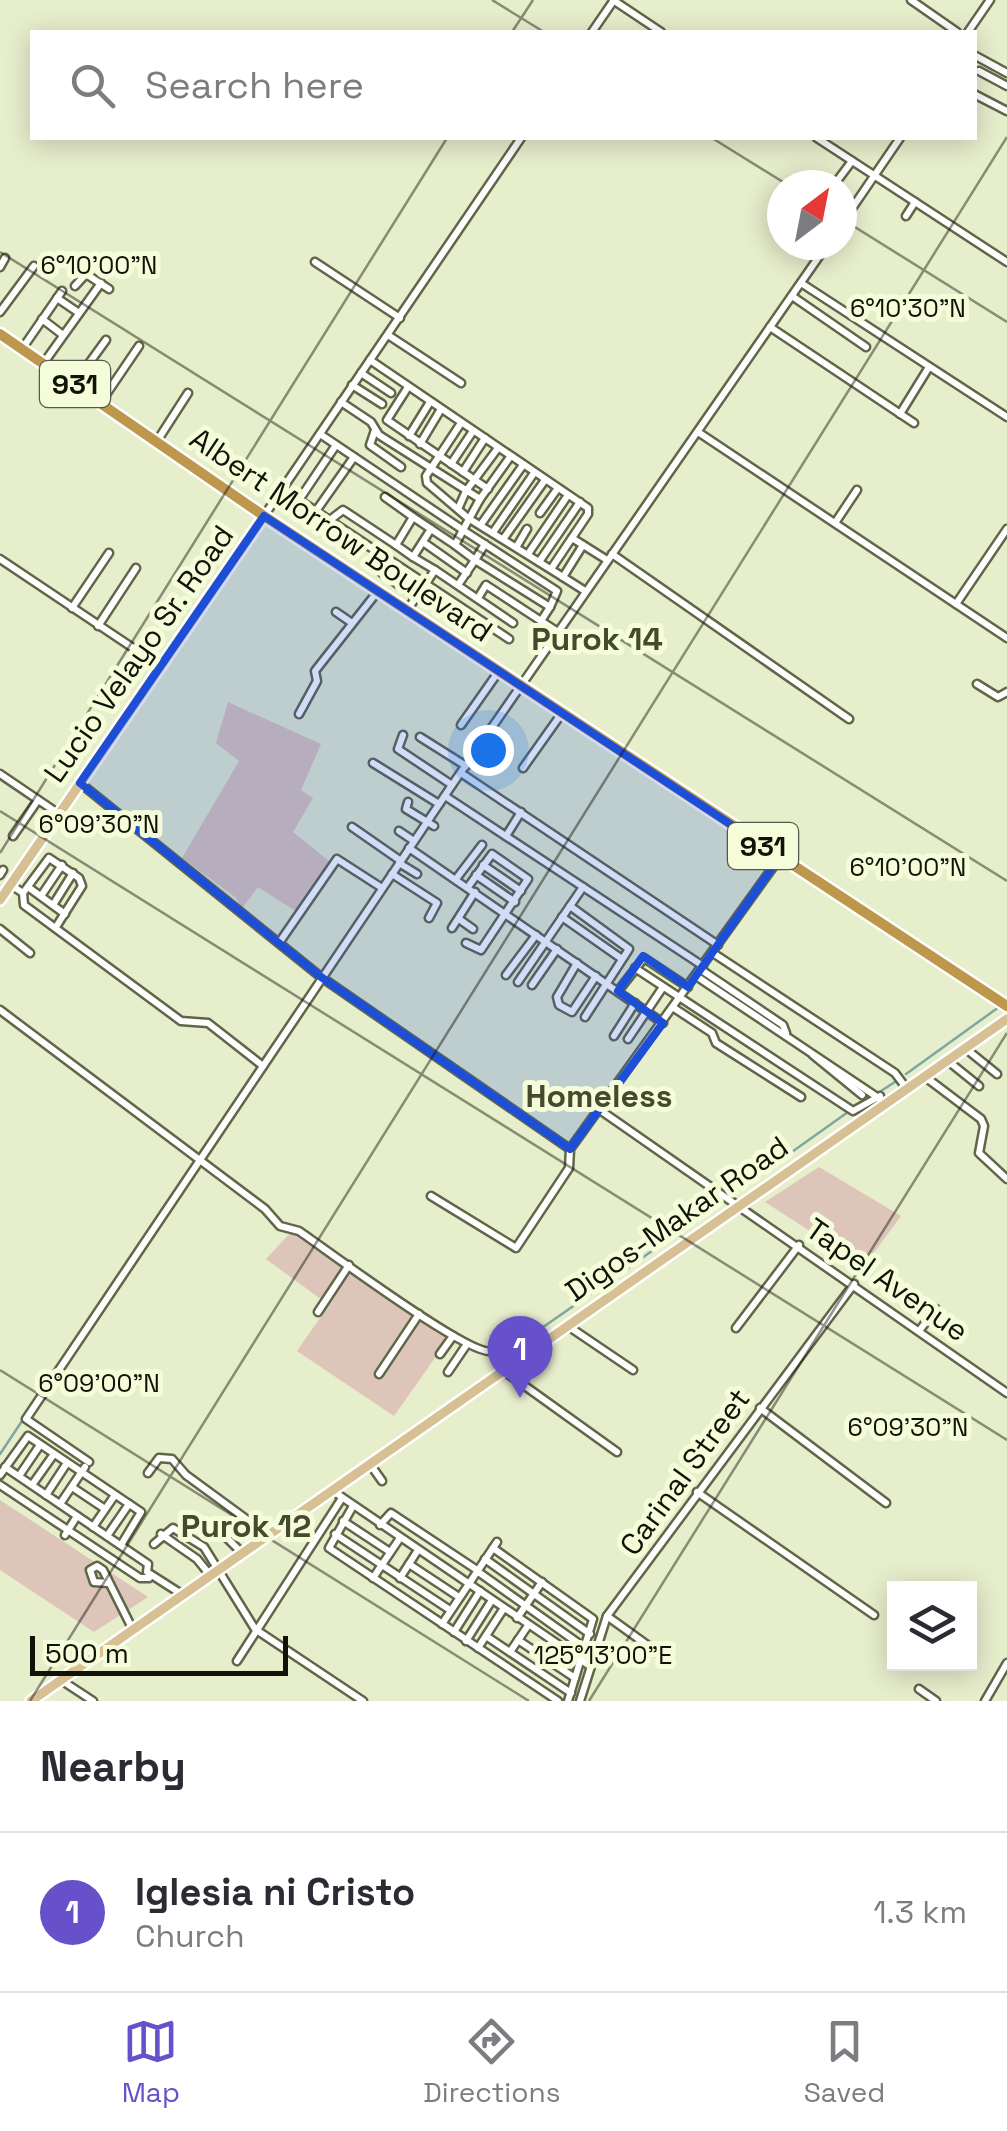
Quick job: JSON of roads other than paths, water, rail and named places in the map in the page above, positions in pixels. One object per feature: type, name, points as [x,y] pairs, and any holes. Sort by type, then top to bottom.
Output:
[{"type":"highway","name":"Albert Morrow Boulevard","points":[[0,334],[498,671],[522,683],[781,855]]},
{"type":"highway","name":"Albert Morrow Boulevard","points":[[266,514],[414,602],[562,713],[1007,1003]]},
{"type":"main road","name":"Lucio Velayo Sr. Road","points":[[0,900],[266,514]]},
{"type":"main road","name":"Digos-Makar Road","points":[[31,1701],[853,1126],[883,1099],[907,1089],[1006,1021]]},
{"type":"street","points":[[593,30],[613,0],[659,30]]},
{"type":"street","points":[[911,0],[954,30]]},
{"type":"street","points":[[969,30],[990,0]]},
{"type":"street","points":[[977,57],[1007,73]]},
{"type":"street","points":[[985,61],[977,74],[1007,86]]},
{"type":"street","points":[[977,96],[1007,111]]},
{"type":"street","name":"Lucio Velayo Sr. Road","points":[[266,514],[520,140]]},
{"type":"street","points":[[820,140],[1007,262]]},
{"type":"street","points":[[857,202],[899,140]]},
{"type":"street","points":[[845,170],[852,161]]},
{"type":"street","points":[[906,216],[915,202]]},
{"type":"street","points":[[0,267],[6,258]]},
{"type":"street","points":[[121,1545],[142,1514],[26,1419],[321,977],[412,844],[431,824],[452,785],[816,260]]},
{"type":"street","points":[[315,262],[400,318]]},
{"type":"street","points":[[0,312],[34,266]]},
{"type":"street","points":[[75,286],[85,274],[110,289]]},
{"type":"street","points":[[43,364],[100,283]]},
{"type":"street","points":[[800,283],[1007,417]]},
{"type":"street","points":[[22,349],[60,294],[79,313]]},
{"type":"street","points":[[792,296],[866,347]]},
{"type":"street","points":[[42,319],[64,334]]},
{"type":"street","points":[[770,327],[914,423]]},
{"type":"street","points":[[388,335],[461,383]]},
{"type":"street","points":[[74,384],[106,340]]},
{"type":"street","points":[[101,402],[139,346]]},
{"type":"street","points":[[370,360],[580,502],[589,512],[550,569]]},
{"type":"street","points":[[900,414],[929,367]]},
{"type":"street","points":[[361,373],[392,392]]},
{"type":"street","points":[[352,385],[382,404]]},
{"type":"street","points":[[408,387],[386,420],[488,490]]},
{"type":"street","points":[[154,437],[188,394]]},
{"type":"street","points":[[341,402],[371,422],[375,430],[480,500]]},
{"type":"street","points":[[409,436],[430,402]]},
{"type":"street","points":[[420,444],[441,409]]},
{"type":"street","points":[[461,423],[426,481],[468,518],[482,523],[585,591]]},
{"type":"street","points":[[375,430],[370,445],[400,467]]},
{"type":"street","points":[[451,464],[473,431]]},
{"type":"street","points":[[698,432],[1007,638]]},
{"type":"street","points":[[320,433],[557,591],[541,621]]},
{"type":"street","points":[[463,472],[485,438]]},
{"type":"street","points":[[299,500],[336,445]]},
{"type":"street","points":[[458,509],[466,491],[498,448]]},
{"type":"street","points":[[316,511],[354,457]]},
{"type":"street","points":[[454,545],[510,457]]},
{"type":"street","points":[[482,523],[523,465]]},
{"type":"street","points":[[494,531],[534,472]]},
{"type":"street","points":[[504,538],[545,480]]},
{"type":"street","points":[[540,513],[558,488]]},
{"type":"street","points":[[283,489],[509,639]]},
{"type":"street","points":[[835,523],[858,490]]},
{"type":"street","points":[[528,554],[568,495]]},
{"type":"street","points":[[384,498],[550,607]]},
{"type":"street","points":[[539,562],[580,502]]},
{"type":"street","points":[[330,520],[343,510],[513,622]]},
{"type":"street","points":[[396,545],[413,517]]},
{"type":"street","points":[[413,557],[431,529]]},
{"type":"street","points":[[517,546],[527,529]]},
{"type":"street","points":[[956,604],[1007,529]]},
{"type":"street","points":[[572,538],[610,557],[849,719]]},
{"type":"street","points":[[423,542],[467,573]]},
{"type":"street","points":[[458,585],[485,544]]},
{"type":"street","points":[[562,577],[584,545]]},
{"type":"street","points":[[72,608],[109,553]]},
{"type":"street","points":[[0,559],[160,666]]},
{"type":"street","points":[[98,626],[136,568]]},
{"type":"street","points":[[381,572],[414,602],[435,570]]},
{"type":"street","points":[[478,598],[494,571]]},
{"type":"street","points":[[486,585],[558,632]]},
{"type":"street","points":[[299,714],[316,681],[316,671],[378,590]]},
{"type":"street","points":[[336,612],[352,624]]},
{"type":"street","points":[[462,725],[498,671]]},
{"type":"street","points":[[977,684],[998,698],[1007,692]]},
{"type":"street","points":[[522,768],[562,713]]},
{"type":"street","points":[[490,731],[506,741]]},
{"type":"street","points":[[403,735],[398,749],[452,785]]},
{"type":"street","points":[[420,737],[895,1073],[907,1089]]},
{"type":"street","points":[[373,764],[440,804]]},
{"type":"street","points":[[1,776],[59,814]]},
{"type":"street","points":[[80,783],[321,977],[570,1150]]},
{"type":"street","points":[[445,796],[781,1024],[786,1034],[862,1095]]},
{"type":"street","points":[[14,836],[38,800]]},
{"type":"street","points":[[408,802],[406,809],[431,824]]},
{"type":"street","points":[[501,846],[521,812]]},
{"type":"street","points":[[352,827],[417,874]]},
{"type":"street","points":[[399,831],[506,916],[664,1022]]},
{"type":"street","points":[[456,879],[482,845]]},
{"type":"street","points":[[452,928],[476,874],[494,854],[528,878],[480,950],[466,943]]},
{"type":"street","points":[[431,1196],[514,1250],[569,1168],[570,1150],[781,855]]},
{"type":"street","points":[[56,927],[82,886],[62,864],[49,858],[26,890],[24,906],[180,1020],[208,1023],[262,1066]]},
{"type":"street","points":[[278,943],[335,860],[382,888]]},
{"type":"street","points":[[41,896],[62,864]]},
{"type":"street","points":[[483,864],[522,891]]},
{"type":"street","points":[[53,905],[72,873]]},
{"type":"street","points":[[392,874],[438,904],[429,918]]},
{"type":"street","points":[[476,874],[515,902]]},
{"type":"street","points":[[404,893],[409,884]]},
{"type":"street","points":[[10,885],[41,896],[65,914]]},
{"type":"street","points":[[518,982],[582,887]]},
{"type":"street","points":[[570,906],[628,948],[585,1017]]},
{"type":"street","points":[[562,916],[622,960]]},
{"type":"street","points":[[459,918],[473,928]]},
{"type":"street","points":[[0,930],[30,953]]},
{"type":"street","points":[[506,975],[536,935]]},
{"type":"street","points":[[532,985],[556,948]]},
{"type":"street","points":[[618,991],[646,958],[688,986]]},
{"type":"street","points":[[578,963],[557,997],[559,1005],[572,1012],[596,976]]},
{"type":"street","points":[[634,968],[853,1111]]},
{"type":"street","points":[[628,1040],[663,987]]},
{"type":"street","points":[[614,1036],[636,1003]]},
{"type":"street","points":[[674,1008],[712,1033],[716,1043],[802,1097]]},
{"type":"street","points":[[0,1010],[265,1209],[280,1226],[299,1231],[453,1336],[482,1353],[493,1351],[507,1369],[616,1452]]},
{"type":"street","points":[[965,1048],[997,1074]]},
{"type":"street","points":[[947,1060],[979,1086]]},
{"type":"street","points":[[824,1063],[883,1099]]},
{"type":"street","points":[[924,1076],[981,1119],[984,1126],[979,1153],[1007,1179]]},
{"type":"street","points":[[853,1126],[849,1115],[853,1111],[872,1107]]},
{"type":"street","name":"Tapel Avenue","points":[[600,1110],[1007,1393]]},
{"type":"street","points":[[736,1328],[799,1245]]},
{"type":"street","points":[[318,1312],[349,1265]]},
{"type":"street","name":"Carinal Street","points":[[580,1701],[607,1616],[854,1284]]},
{"type":"street","points":[[919,1331],[936,1309]]},
{"type":"street","points":[[380,1374],[419,1314]]},
{"type":"street","points":[[568,1326],[634,1370]]},
{"type":"street","points":[[440,1354],[453,1336]]},
{"type":"street","points":[[448,1372],[467,1344]]},
{"type":"street","points":[[760,1408],[886,1502]]},
{"type":"street","points":[[0,1475],[27,1436],[67,1463],[85,1467]]},
{"type":"street","points":[[19,1476],[40,1445]]},
{"type":"street","points":[[32,1486],[54,1454]]},
{"type":"street","points":[[148,1473],[159,1458],[172,1459],[186,1475],[268,1534]]},
{"type":"street","points":[[46,1494],[67,1463]]},
{"type":"street","points":[[370,1464],[382,1481]]},
{"type":"street","points":[[5,1467],[148,1564],[146,1574]]},
{"type":"street","points":[[60,1504],[85,1467]]},
{"type":"street","points":[[0,1485],[66,1533],[138,1577],[146,1574]]},
{"type":"street","points":[[72,1487],[105,1509]]},
{"type":"street","points":[[332,1490],[584,1663]]},
{"type":"street","points":[[698,1492],[874,1614]]},
{"type":"street","points":[[93,1526],[115,1494]]},
{"type":"street","points":[[237,1661],[342,1498]]},
{"type":"street","points":[[107,1536],[129,1504]]},
{"type":"street","points":[[353,1506],[329,1548],[558,1701]]},
{"type":"street","points":[[380,1525],[391,1513],[585,1648]]},
{"type":"street","points":[[66,1533],[78,1516]]},
{"type":"street","points":[[344,1521],[390,1552]]},
{"type":"street","points":[[154,1544],[169,1528],[204,1547],[214,1572],[255,1628],[363,1701]]},
{"type":"street","points":[[208,1529],[224,1535],[242,1552]]},
{"type":"street","points":[[161,1534],[214,1572]]},
{"type":"street","points":[[335,1534],[450,1610]]},
{"type":"street","points":[[373,1578],[400,1538]]},
{"type":"street","points":[[442,1624],[495,1545],[542,1582],[578,1603],[593,1619],[584,1663],[570,1697],[486,1636]]},
{"type":"street","points":[[400,1578],[418,1550]]},
{"type":"street","points":[[485,1559],[590,1634]]},
{"type":"street","points":[[409,1564],[459,1597]]},
{"type":"street","points":[[146,1574],[182,1596]]},
{"type":"street","points":[[517,1618],[542,1582]]},
{"type":"street","points":[[108,1583],[133,1630]]},
{"type":"street","points":[[454,1632],[480,1591]]},
{"type":"street","points":[[466,1640],[492,1600]]},
{"type":"street","points":[[478,1648],[504,1608]]},
{"type":"street","points":[[607,1616],[668,1660]]},
{"type":"street","points":[[510,1652],[527,1626]]},
{"type":"street","points":[[518,1640],[576,1678]]},
{"type":"street","points":[[984,1701],[1007,1662]]},
{"type":"street","points":[[61,1680],[94,1701]]},
{"type":"street","points":[[919,1689],[936,1701]]},
{"type":"waterway","points":[[906,1074],[999,1007]]},
{"type":"waterway","points":[[881,1091],[898,1080]]},
{"type":"waterway","points":[[737,1191],[848,1112]]},
{"type":"waterway","points":[[621,1273],[722,1201]]},
{"type":"waterway","points":[[503,1355],[605,1284]]},
{"type":"waterway","points":[[0,1454],[24,1418]]},
{"type":"place","name":"Iglesia ni Cristo","points":[[520,1398]]},
{"type":"district","name":"Purok 14","points":[[597,639]]},
{"type":"district","name":"Homeless","points":[[599,1096]]},
{"type":"district","name":"Purok 12","points":[[246,1526]]}]
